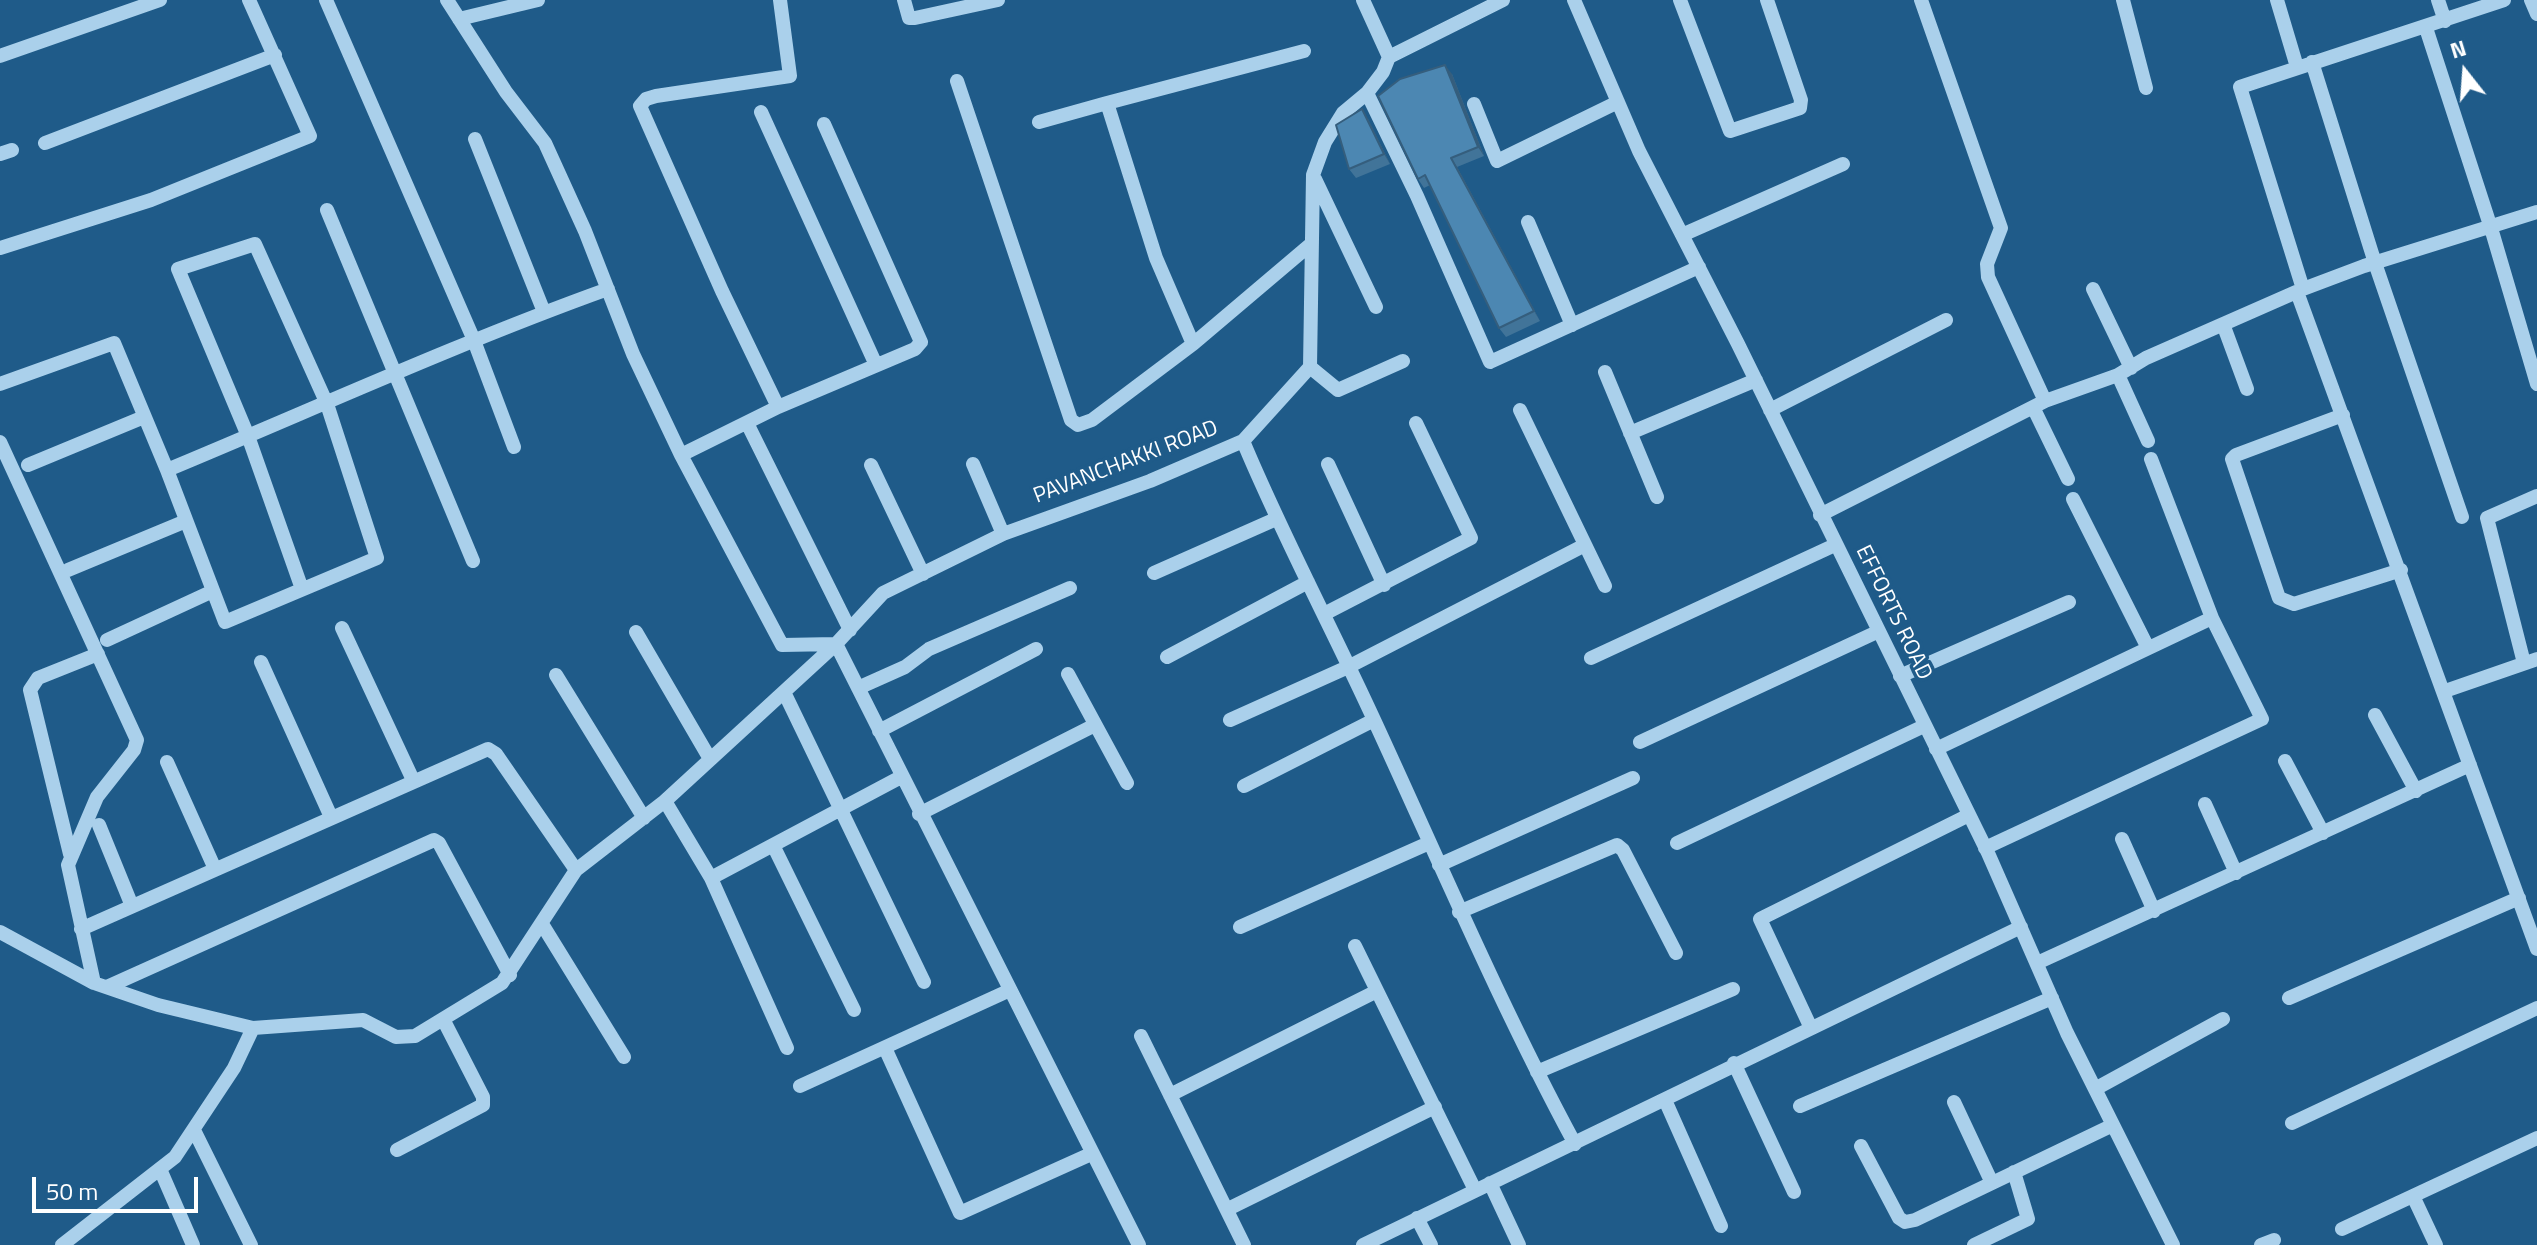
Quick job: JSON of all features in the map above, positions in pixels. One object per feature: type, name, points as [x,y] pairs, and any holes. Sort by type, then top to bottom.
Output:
[{"type":"street","points":[[0,56],[160,0]]},
{"type":"street","points":[[0,248],[151,200],[310,136],[249,0]]},
{"type":"street","points":[[326,0],[473,338],[514,447]]},
{"type":"street","points":[[447,0],[545,143],[633,354],[681,455],[782,645],[836,644],[1008,991],[1139,1245]]},
{"type":"street","points":[[459,19],[538,0]]},
{"type":"street","points":[[778,407],[722,291],[640,106],[646,99],[656,96],[790,76],[780,0]]},
{"type":"street","points":[[904,0],[909,18],[998,0]]},
{"type":"street","points":[[1363,0],[1389,57]]},
{"type":"street","points":[[1403,361],[1338,390],[1310,367],[1313,175],[1325,142],[1343,113],[1367,93],[1383,72],[1389,57],[1503,0]]},
{"type":"street","name":"EFFORTS ROAD","points":[[1574,0],[1618,102],[1969,815],[2095,1089],[2173,1245]]},
{"type":"street","points":[[1680,0],[1730,131],[1800,108],[1801,100],[1767,0]]},
{"type":"street","points":[[1921,0],[2001,228],[1986,270],[2068,479]]},
{"type":"street","points":[[2123,0],[2146,88]]},
{"type":"street","points":[[2277,0],[2304,64],[2462,517]]},
{"type":"street","points":[[2438,0],[2445,21]]},
{"type":"street","points":[[2504,0],[2240,87],[2300,290],[2343,415],[2537,949]]},
{"type":"street","points":[[2531,0],[2537,14]]},
{"type":"street","points":[[2426,28],[2491,228],[2537,384]]},
{"type":"street","points":[[1039,122],[1304,51]]},
{"type":"street","points":[[45,143],[275,55]]},
{"type":"street","points":[[957,81],[1071,420],[1078,425],[1092,420],[1193,344],[1311,244]]},
{"type":"street","points":[[1367,93],[1407,173],[1490,362],[1699,267]]},
{"type":"street","points":[[1474,104],[1497,161],[1618,102]]},
{"type":"street","points":[[1107,103],[1156,258],[1193,344]]},
{"type":"street","points":[[761,112],[876,365]]},
{"type":"street","points":[[681,455],[778,407],[915,349],[921,342],[921,334],[824,124]]},
{"type":"street","points":[[475,139],[544,312]]},
{"type":"street","points":[[1682,235],[1843,164]]},
{"type":"street","points":[[1313,175],[1376,307]]},
{"type":"street","points":[[327,210],[473,561]]},
{"type":"street","points":[[1820,515],[2039,404],[2125,372],[2300,290],[2537,212]]},
{"type":"street","points":[[1528,222],[1572,325]]},
{"type":"street","points":[[0,384],[114,343],[225,622],[377,558],[327,404],[255,244],[178,269],[248,436],[302,589]]},
{"type":"street","points":[[167,470],[397,375],[473,338],[608,289]]},
{"type":"street","points":[[2093,289],[2148,441]]},
{"type":"street","points":[[1770,410],[1946,320]]},
{"type":"street","points":[[2223,324],[2247,389]]},
{"type":"street","name":"PAVANCHAKKI ROAD","points":[[576,870],[665,801],[836,644],[883,593],[1003,534],[1150,481],[1243,441],[1310,367]]},
{"type":"street","points":[[1605,372],[1657,497]]},
{"type":"street","points":[[1630,433],[1756,380]]},
{"type":"street","points":[[1520,410],[1583,546],[1605,586]]},
{"type":"street","points":[[2343,415],[2232,459],[2279,598],[2294,604],[2401,570]]},
{"type":"street","points":[[28,465],[144,417]]},
{"type":"street","points":[[747,423],[850,630]]},
{"type":"street","points":[[1324,614],[1471,538],[1416,423]]},
{"type":"street","points":[[1243,441],[1276,519],[1374,720],[1459,912],[1575,1144]]},
{"type":"street","points":[[0,442],[137,740],[134,750],[97,797],[70,854]]},
{"type":"street","points":[[1985,848],[2262,719],[2212,618],[2151,459]]},
{"type":"street","points":[[973,464],[1003,534]]},
{"type":"street","points":[[1328,464],[1384,585]]},
{"type":"street","points":[[871,465],[923,574]]},
{"type":"street","points":[[2445,691],[2530,661],[2487,518],[2537,496]]},
{"type":"street","points":[[2073,499],[2148,648]]},
{"type":"street","points":[[1154,573],[1276,519]]},
{"type":"street","points":[[68,570],[186,521]]},
{"type":"street","points":[[1591,658],[1835,545]]},
{"type":"street","points":[[1230,720],[1348,667],[1583,546]]},
{"type":"street","points":[[1167,657],[1308,582]]},
{"type":"street","points":[[858,688],[905,667],[929,649],[1070,588]]},
{"type":"street","points":[[107,640],[213,591]]},
{"type":"street","points":[[1900,676],[2069,602]]},
{"type":"street","points":[[1936,749],[2212,618]]},
{"type":"street","points":[[342,628],[413,780]]},
{"type":"street","points":[[636,632],[710,759]]},
{"type":"street","points":[[1640,742],[1877,632]]},
{"type":"street","points":[[879,731],[1036,649]]},
{"type":"street","points":[[98,654],[38,678],[30,690],[70,854],[69,875],[81,929],[101,985]]},
{"type":"street","points":[[261,662],[331,817]]},
{"type":"street","points":[[1068,674],[1127,783]]},
{"type":"street","points":[[556,675],[644,818]]},
{"type":"street","points":[[784,692],[924,982]]},
{"type":"street","points":[[2375,715],[2416,791]]},
{"type":"street","points":[[1244,786],[1374,720]]},
{"type":"street","points":[[919,814],[1095,725]]},
{"type":"street","points":[[1677,843],[1924,726]]},
{"type":"street","points":[[0,932],[101,985],[251,1032],[353,1020],[371,1022],[396,1037],[415,1036],[444,1021],[510,975],[576,870],[496,754],[488,749],[81,929]]},
{"type":"street","points":[[2285,761],[2323,833]]},
{"type":"street","points":[[167,762],[215,869]]},
{"type":"street","points":[[2037,963],[2470,765]]},
{"type":"street","points":[[711,878],[901,777]]},
{"type":"street","points":[[1439,865],[1633,778]]},
{"type":"street","points":[[665,801],[711,878],[787,1048]]},
{"type":"street","points":[[2205,804],[2236,873]]},
{"type":"street","points":[[1810,1026],[1760,919],[1969,815]]},
{"type":"street","points":[[99,825],[132,906]]},
{"type":"street","points":[[2122,839],[2154,911]]},
{"type":"street","points":[[101,985],[434,840],[439,843],[510,975]]},
{"type":"street","points":[[1240,927],[1429,843]]},
{"type":"street","points":[[773,845],[854,1010]]},
{"type":"street","points":[[1459,912],[1617,845],[1623,850],[1676,953]]},
{"type":"street","points":[[2289,998],[2519,898]]},
{"type":"street","points":[[542,924],[624,1057]]},
{"type":"street","points":[[1363,1245],[1665,1100],[1810,1026],[2021,927]]},
{"type":"street","points":[[1355,946],[1475,1190]]},
{"type":"street","points":[[1537,1072],[1733,989]]},
{"type":"street","points":[[800,1086],[1008,991]]},
{"type":"street","points":[[1170,1095],[1377,991]]},
{"type":"street","points":[[1800,1106],[2052,998]]},
{"type":"street","points":[[2292,1123],[2537,1008]]},
{"type":"street","points":[[2095,1089],[2223,1019]]},
{"type":"street","points":[[397,1150],[483,1105],[483,1097],[444,1021]]},
{"type":"street","points":[[62,1245],[175,1157],[234,1068],[251,1032]]},
{"type":"street","points":[[1141,1036],[1244,1245]]},
{"type":"street","points":[[885,1048],[960,1213],[1091,1154]]},
{"type":"street","points":[[1734,1063],[1794,1192]]},
{"type":"street","points":[[1665,1100],[1721,1226]]},
{"type":"street","points":[[1954,1102],[1992,1183]]},
{"type":"street","points":[[1228,1209],[1435,1107]]},
{"type":"street","points":[[1861,1146],[1899,1218],[1905,1222],[2113,1125]]},
{"type":"street","points":[[194,1130],[251,1245]]},
{"type":"street","points":[[2342,1229],[2537,1138]]},
{"type":"street","points":[[160,1169],[192,1241],[175,1245]]},
{"type":"street","points":[[1974,1245],[2028,1219],[2014,1172]]},
{"type":"street","points":[[1490,1183],[1519,1245]]},
{"type":"street","points":[[2413,1196],[2436,1245]]},
{"type":"street","points":[[1417,1218],[1431,1245]]},
{"type":"building","points":[[1445,65],[1478,147],[1451,158],[1534,311],[1499,328],[1425,175],[1418,179],[1378,96],[1400,79]]},
{"type":"building","points":[[1362,109],[1384,154],[1349,169],[1336,125]]}]
